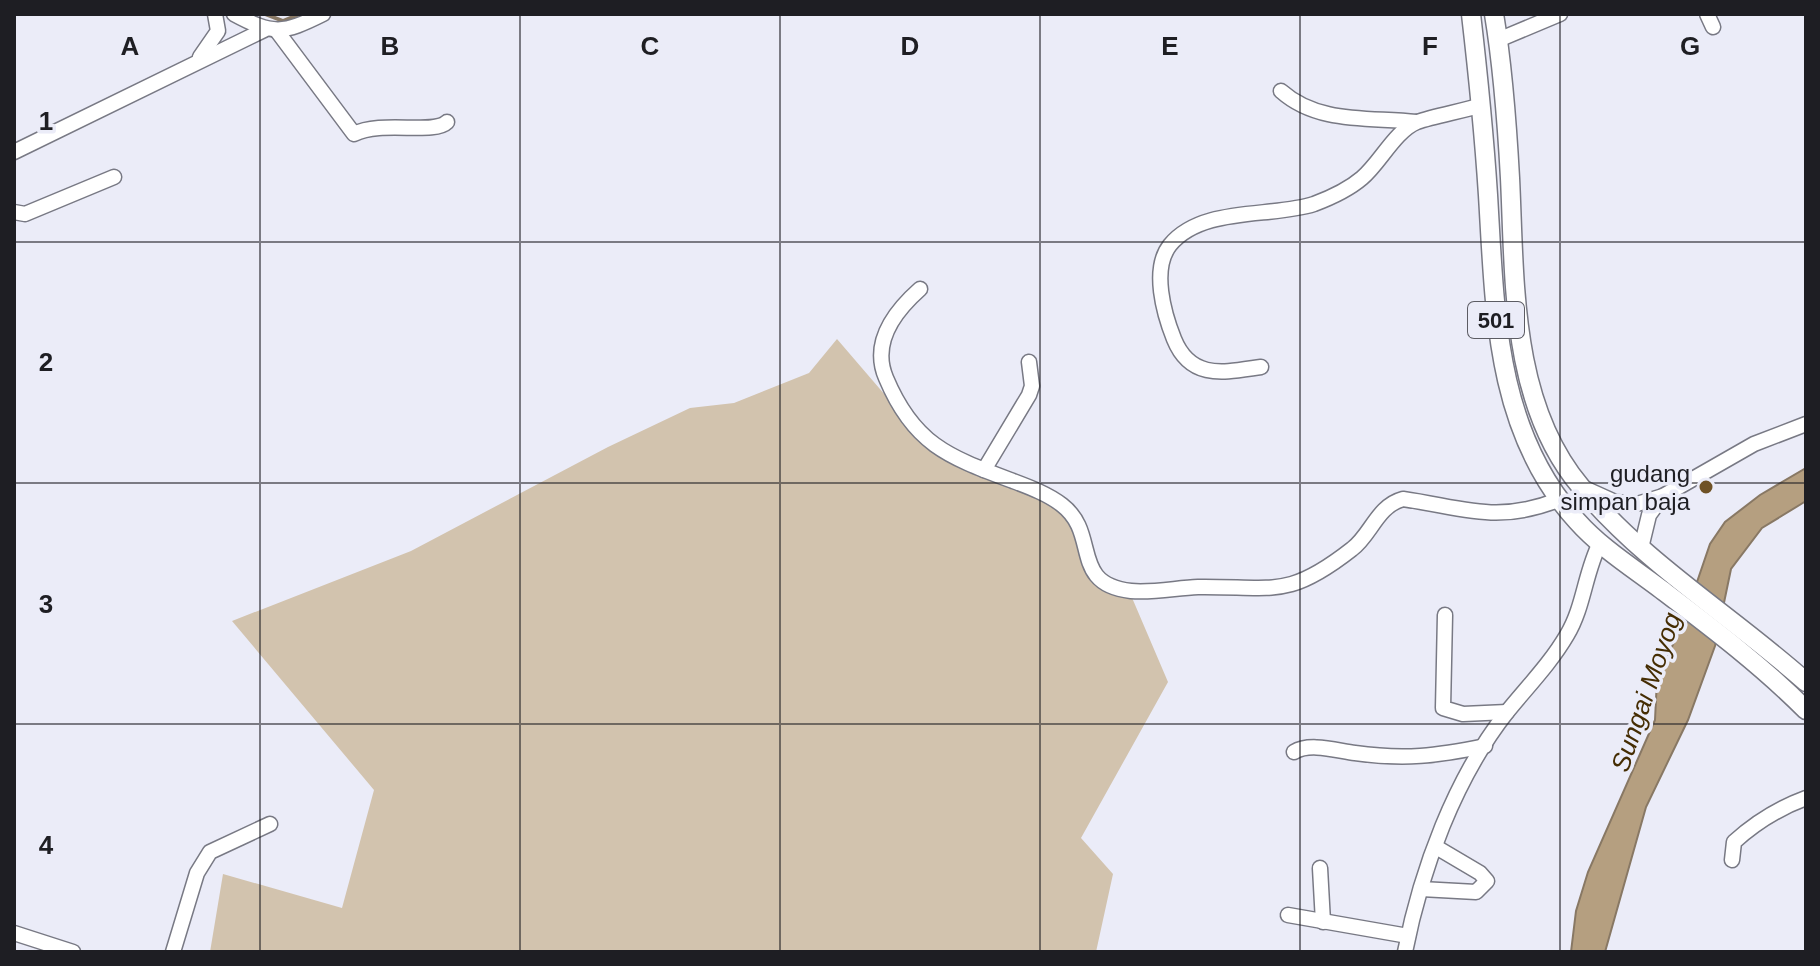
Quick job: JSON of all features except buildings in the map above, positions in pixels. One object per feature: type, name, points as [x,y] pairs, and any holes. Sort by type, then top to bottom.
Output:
[{"type":"main road","name":"501","points":[[1471,14],[1482,105],[1493,294],[1504,371],[1519,427],[1537,467],[1558,500],[1600,543],[1644,576],[1806,682]]},
{"type":"main road","name":"501","points":[[1494,14],[1516,306],[1525,360],[1538,406],[1579,485],[1641,548],[1740,638],[1806,710]]},
{"type":"street","points":[[197,61],[218,31],[215,14]]},
{"type":"street","points":[[234,14],[270,30],[354,134],[367,127],[396,125],[429,129],[441,128],[447,122]]},
{"type":"street","points":[[14,152],[197,61],[270,30],[323,14]]},
{"type":"street","points":[[1498,40],[1560,14]]},
{"type":"street","points":[[1281,91],[1309,110],[1351,119],[1416,122],[1482,105]]},
{"type":"street","points":[[1261,367],[1212,373],[1198,370],[1180,350],[1162,296],[1164,256],[1170,245],[1208,222],[1284,211],[1336,195],[1361,179],[1416,122]]},
{"type":"street","points":[[14,212],[25,214],[114,177]]},
{"type":"street","points":[[920,289],[886,329],[881,355],[883,371],[903,413],[921,436],[954,458],[1039,492],[1064,506],[1082,529],[1088,567],[1094,575],[1130,591],[1218,587],[1273,590],[1299,584],[1353,549],[1379,515],[1403,499],[1488,514],[1527,512],[1558,500]]},
{"type":"street","points":[[984,470],[1029,395],[1032,386],[1029,362]]},
{"type":"street","points":[[1579,485],[1615,502],[1637,504],[1663,496],[1754,444],[1806,424]]},
{"type":"street","points":[[1641,548],[1649,515],[1663,496]]},
{"type":"street","points":[[1405,952],[1421,889],[1452,807],[1507,712],[1539,677],[1569,632],[1600,543]]},
{"type":"street","points":[[1445,615],[1443,708],[1463,714],[1507,712]]},
{"type":"street","points":[[1294,752],[1300,748],[1326,749],[1425,758],[1485,746]]},
{"type":"street","points":[[1732,860],[1734,842],[1743,833],[1776,810],[1806,798]]},
{"type":"street","points":[[173,952],[197,873],[210,852],[270,824]]},
{"type":"street","points":[[1421,889],[1476,892],[1487,881],[1480,873],[1436,847]]},
{"type":"street","points":[[1320,868],[1323,922]]},
{"type":"street","points":[[1288,915],[1408,936]]},
{"type":"street","points":[[14,933],[73,952]]},
{"type":"shaded area","points":[[837,339],[928,445],[1045,501],[1075,523],[1097,574],[1127,586],[1168,682],[1081,838],[1113,874],[1096,952],[210,952],[223,874],[342,908],[374,790],[232,621],[411,551],[608,447],[690,408],[734,403],[809,373]]},
{"type":"shaded area","points":[[1806,468],[1806,501],[1762,528],[1731,569],[1715,646],[1688,720],[1646,807],[1605,952],[1571,952],[1576,911],[1588,872],[1655,720],[1657,679],[1683,623],[1710,544],[1725,522],[1760,495]]},
{"type":"waterway","points":[[265,14],[283,21],[300,14]]},
{"type":"place","name":"gudang simpan baja","points":[[1706,487]]},
{"type":"water label","name":"Sungai Moyog","points":[[1646,692]]}]
